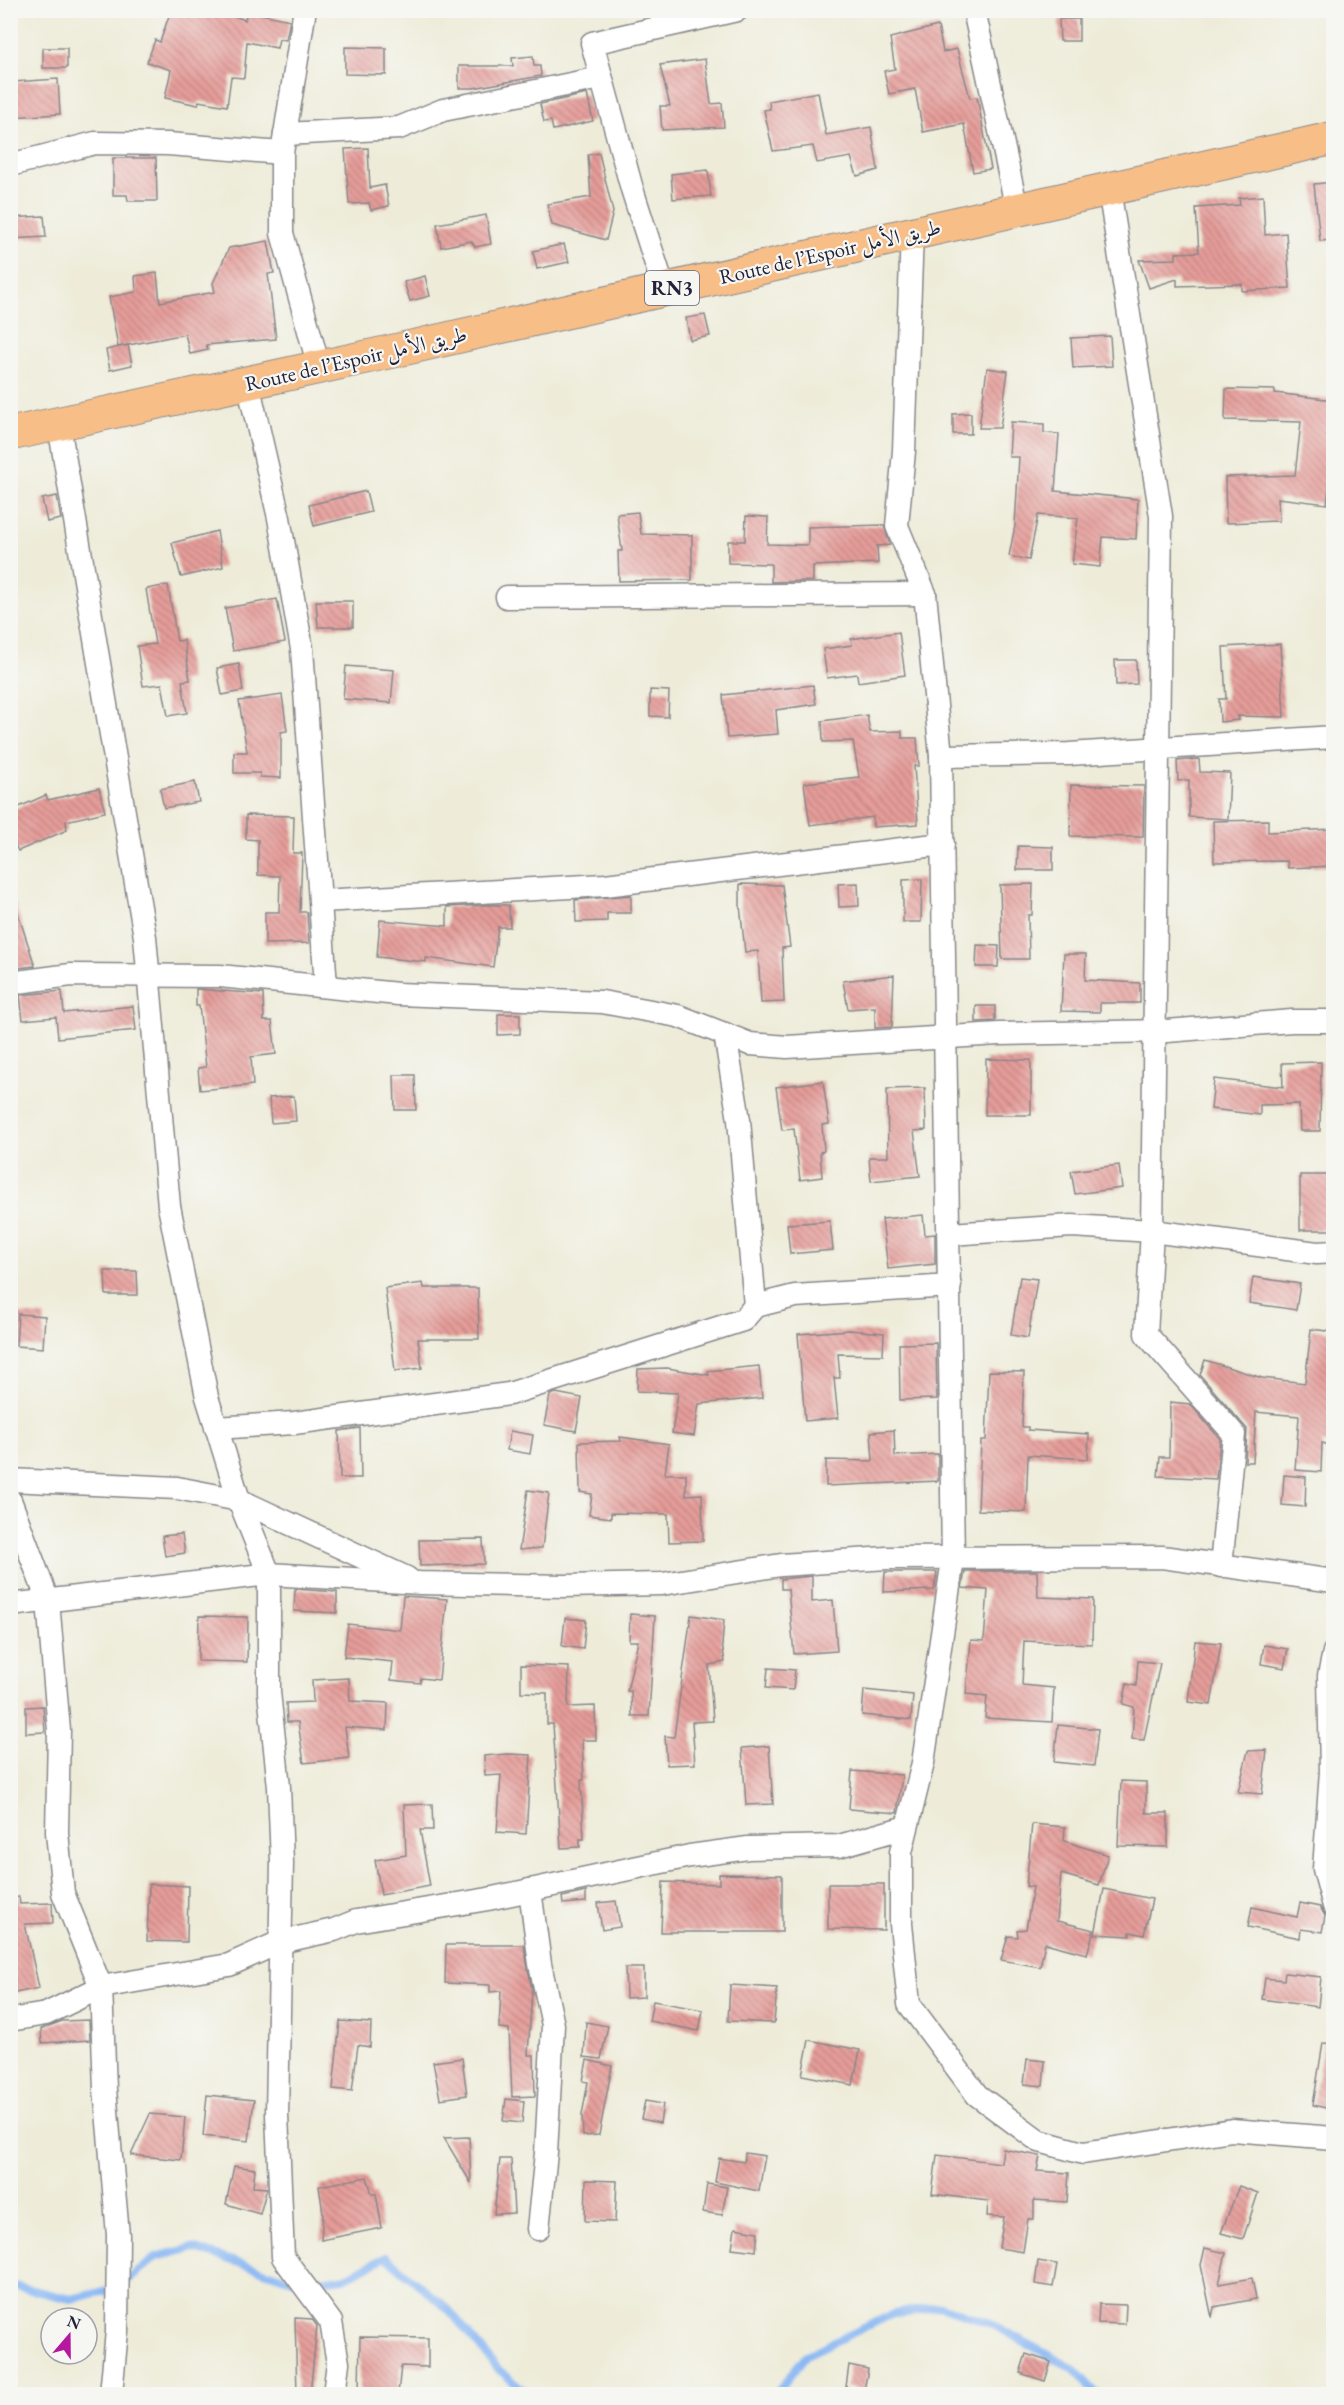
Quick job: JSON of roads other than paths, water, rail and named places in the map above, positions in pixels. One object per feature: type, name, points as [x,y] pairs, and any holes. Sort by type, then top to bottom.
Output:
[{"type":"highway","name":"Route de l’Espoir طريق الأمل","points":[[10,434],[248,383],[1334,138]]},
{"type":"street","points":[[664,289],[600,78],[592,43],[737,10]]},
{"type":"street","points":[[974,10],[1017,210]]},
{"type":"street","points":[[304,15],[284,143],[282,234],[319,367]]},
{"type":"street","points":[[10,165],[95,144],[284,143],[399,128],[443,110],[600,78]]},
{"type":"street","points":[[1109,189],[1161,516],[1152,1231],[1146,1334],[1234,1434],[1221,1566]]},
{"type":"street","points":[[912,233],[904,450],[897,526],[925,594],[941,756],[944,1037],[950,1234],[953,1559],[923,1763],[901,1852],[901,1924],[909,2004],[977,2095],[1039,2141],[1083,2153],[1233,2130],[1334,2138]]},
{"type":"street","points":[[248,383],[279,518],[302,649],[326,987]]},
{"type":"street","points":[[59,425],[115,751],[148,974],[169,1206],[207,1397],[239,1500],[269,1574],[269,1692],[279,1787],[282,1863],[277,2114],[283,2258],[331,2322],[338,2363],[334,2394]]},
{"type":"street","points":[[507,597],[925,594]]},
{"type":"street","points":[[941,756],[1069,754],[1334,737]]},
{"type":"street","points":[[321,901],[605,885],[943,844]]},
{"type":"street","points":[[10,983],[71,975],[220,976],[398,994],[501,1000],[602,1002],[678,1016],[750,1044],[787,1047],[944,1037],[1155,1031],[1334,1021]]},
{"type":"street","points":[[725,1035],[739,1120],[755,1306]]},
{"type":"street","points":[[950,1234],[1072,1226],[1152,1231],[1317,1252],[1334,1252]]},
{"type":"street","points":[[216,1428],[294,1423],[509,1394],[743,1320],[755,1306],[795,1296],[950,1286]]},
{"type":"street","points":[[10,1480],[177,1488],[239,1500],[420,1583]]},
{"type":"street","points":[[10,1500],[48,1601],[59,1731],[57,1801],[63,1893],[101,1987],[105,2089],[118,2235],[117,2331],[111,2394]]},
{"type":"street","points":[[10,1605],[269,1574],[420,1583],[564,1586],[662,1584],[781,1565],[887,1558],[1162,1557],[1334,1581]]},
{"type":"street","points":[[1334,1652],[1329,1676],[1331,1771],[1324,1869],[1334,1906]]},
{"type":"street","points":[[10,2020],[46,2014],[101,1987],[229,1965],[280,1942],[334,1930],[356,1921],[530,1890],[690,1856],[748,1848],[839,1846],[906,1827]]},
{"type":"street","points":[[530,1890],[540,1964],[553,2025],[546,2153],[538,2229]]},
{"type":"waterway","points":[[10,2285],[71,2299],[118,2288],[156,2257],[192,2248],[292,2280]]},
{"type":"waterway","points":[[307,2282],[344,2278],[386,2257],[449,2310],[499,2370],[529,2394]]},
{"type":"waterway","points":[[776,2394],[806,2355],[893,2314],[940,2306],[988,2322],[1074,2369],[1097,2394]]}]
